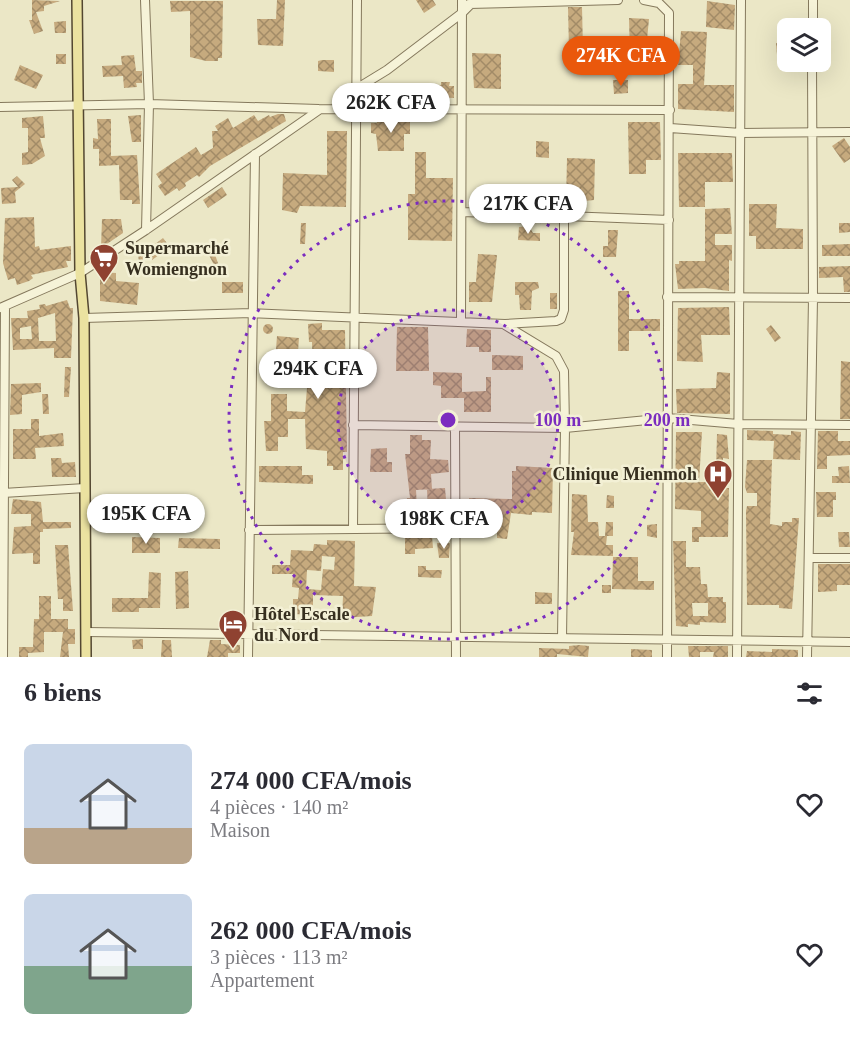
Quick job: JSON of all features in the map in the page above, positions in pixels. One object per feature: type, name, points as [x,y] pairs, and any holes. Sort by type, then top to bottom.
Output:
[{"type":"main road","points":[[77,0],[80,273],[84,318],[86,657]]},
{"type":"street","points":[[145,0],[149,104],[146,230]]},
{"type":"street","points":[[353,529],[357,0]]},
{"type":"street","points":[[357,89],[462,13],[469,1],[618,0]]},
{"type":"street","points":[[644,0],[659,3],[669,13],[667,657]]},
{"type":"street","points":[[737,657],[741,0]]},
{"type":"street","points":[[813,0],[813,18]]},
{"type":"street","points":[[461,322],[462,13]]},
{"type":"street","points":[[807,657],[809,425],[813,298],[812,72]]},
{"type":"street","points":[[0,107],[149,104],[357,110],[670,111]]},
{"type":"street","points":[[3,657],[1,558],[3,307],[80,273],[146,230],[319,109]]},
{"type":"street","points":[[670,128],[741,133],[850,132]]},
{"type":"street","points":[[248,657],[255,154]]},
{"type":"street","points":[[462,212],[669,220]]},
{"type":"street","points":[[84,318],[251,313],[505,324],[561,319],[564,310],[564,216]]},
{"type":"street","points":[[667,297],[850,298]]},
{"type":"street","points":[[505,324],[556,356],[564,371],[561,638]]},
{"type":"street","points":[[353,425],[565,428],[668,418],[738,424],[850,425]]},
{"type":"street","points":[[455,427],[456,657]]},
{"type":"street","points":[[3,493],[85,489]]},
{"type":"street","points":[[249,530],[455,528]]},
{"type":"street","points":[[809,558],[850,558]]},
{"type":"street","points":[[86,632],[850,642]]},
{"type":"building","points":[[32,0],[60,1],[44,6],[44,11],[36,12],[43,31],[34,34],[29,20],[32,20]]},
{"type":"building","points":[[277,0],[285,0],[283,46],[258,45],[257,19],[276,19]]},
{"type":"building","points":[[416,0],[433,0],[436,5],[424,13]]},
{"type":"building","points":[[170,1],[223,1],[222,58],[218,58],[218,61],[206,61],[190,57],[190,11],[171,12]]},
{"type":"building","points":[[707,1],[735,5],[734,30],[706,27]]},
{"type":"building","points":[[568,7],[582,7],[583,50],[569,50]]},
{"type":"building","points":[[629,18],[649,19],[646,50],[663,50],[663,58],[652,58],[651,63],[633,63],[633,58],[630,58]]},
{"type":"building","points":[[66,21],[66,33],[55,33],[54,22]]},
{"type":"building","points":[[681,31],[707,32],[704,85],[734,85],[734,112],[678,109],[678,84],[693,84],[693,65],[678,65]]},
{"type":"building","points":[[472,53],[501,54],[501,89],[474,88]]},
{"type":"building","points":[[56,54],[66,54],[66,64],[56,64]]},
{"type":"building","points":[[134,55],[136,71],[142,71],[142,83],[136,83],[137,87],[124,88],[123,76],[103,77],[102,66],[122,65],[121,56]]},
{"type":"building","points":[[334,60],[334,72],[318,71],[318,61]]},
{"type":"building","points":[[20,65],[43,75],[36,89],[14,80]]},
{"type":"building","points":[[613,80],[628,80],[628,93],[614,94]]},
{"type":"building","points":[[441,82],[450,82],[449,86],[454,86],[454,98],[431,97],[432,87],[441,85]]},
{"type":"building","points":[[284,114],[286,121],[210,166],[199,177],[197,175],[185,183],[186,186],[179,191],[177,188],[165,196],[158,186],[162,183],[156,174],[196,147],[201,155],[213,148],[212,131],[218,131],[215,126],[228,118],[233,128],[254,115],[258,121],[269,115],[270,117]]},
{"type":"building","points":[[141,115],[141,142],[132,142],[128,116]]},
{"type":"building","points":[[43,116],[45,138],[40,138],[45,156],[32,164],[22,165],[22,153],[28,152],[28,128],[22,128],[22,118]]},
{"type":"building","points":[[97,119],[111,119],[111,156],[137,155],[140,204],[132,204],[132,200],[120,200],[119,165],[99,166],[99,149],[93,149],[93,138],[98,139]]},
{"type":"building","points":[[404,119],[410,121],[410,134],[404,134],[404,151],[378,151],[376,134],[371,133],[371,123],[377,123],[377,120]]},
{"type":"building","points":[[628,122],[660,122],[661,160],[646,160],[646,174],[629,174]]},
{"type":"building","points":[[327,131],[347,131],[346,207],[300,206],[297,213],[282,210],[283,173],[327,175]]},
{"type":"building","points":[[844,138],[850,147],[850,159],[844,163],[832,146]]},
{"type":"building","points":[[536,141],[549,142],[549,158],[536,157]]},
{"type":"building","points":[[415,152],[426,152],[426,178],[453,178],[452,241],[408,240],[408,194],[415,194]]},
{"type":"building","points":[[678,153],[732,153],[733,182],[705,182],[705,207],[679,207]]},
{"type":"building","points":[[567,158],[595,159],[594,200],[566,203]]},
{"type":"building","points":[[17,176],[25,184],[15,192],[16,203],[2,204],[1,188],[18,187],[12,180]]},
{"type":"building","points":[[517,184],[530,184],[530,203],[516,203]]},
{"type":"building","points":[[222,187],[227,195],[208,208],[203,200]]},
{"type":"building","points":[[749,204],[777,204],[776,228],[803,229],[803,249],[756,249],[756,236],[749,236]]},
{"type":"building","points":[[730,208],[732,234],[715,234],[715,245],[732,245],[732,261],[729,260],[729,291],[705,288],[678,289],[675,264],[679,264],[679,261],[705,261],[705,209]]},
{"type":"building","points":[[34,217],[35,247],[39,246],[40,250],[71,246],[71,261],[66,261],[68,267],[31,275],[33,278],[29,281],[17,285],[15,278],[8,280],[3,263],[5,218]]},
{"type":"building","points":[[102,219],[121,219],[123,233],[101,248]]},
{"type":"building","points":[[301,223],[306,223],[305,244],[300,244]]},
{"type":"building","points":[[839,223],[850,223],[850,232],[839,233]]},
{"type":"building","points":[[529,226],[533,233],[540,233],[540,241],[518,240],[519,227]]},
{"type":"building","points":[[608,230],[618,230],[616,257],[603,257],[603,246],[608,246]]},
{"type":"building","points":[[163,238],[170,247],[152,260],[146,251]]},
{"type":"building","points":[[211,243],[220,269],[217,271],[204,245]]},
{"type":"building","points":[[850,244],[850,256],[822,256],[822,245]]},
{"type":"building","points":[[138,247],[143,247],[144,268],[139,268]]},
{"type":"building","points":[[478,254],[497,255],[492,302],[469,302],[469,282],[476,282]]},
{"type":"building","points":[[850,266],[850,292],[844,292],[843,277],[819,278],[819,267]]},
{"type":"building","points":[[100,272],[116,273],[116,281],[139,283],[137,305],[100,301]]},
{"type":"building","points":[[222,282],[243,282],[243,293],[222,293]]},
{"type":"building","points":[[515,282],[538,282],[539,288],[532,291],[531,310],[520,310],[519,295],[515,295]]},
{"type":"building","points":[[618,291],[629,291],[629,319],[660,319],[660,331],[629,331],[629,351],[618,351]]},
{"type":"building","points":[[550,293],[557,293],[557,309],[550,309]]},
{"type":"building","points":[[67,300],[70,308],[73,308],[71,358],[54,358],[54,348],[13,350],[11,318],[28,318],[27,311],[40,309],[39,305],[45,304],[46,306]],"holes":[[[55,313],[56,341],[39,341],[38,318]],[[31,326],[32,339],[20,339],[20,328]]]},
{"type":"building","points":[[729,307],[730,335],[701,335],[703,362],[677,361],[678,308]]},
{"type":"building","points":[[322,323],[322,330],[345,330],[347,452],[343,452],[343,470],[333,470],[333,466],[327,466],[327,451],[306,449],[305,419],[288,419],[288,437],[278,437],[278,451],[266,451],[264,421],[271,421],[271,394],[287,394],[287,411],[305,412],[307,388],[294,388],[294,377],[313,378],[312,342],[309,342],[308,324]]},
{"type":"building","points":[[268,324],[272,325],[272,333],[268,334],[264,333],[263,329],[264,325]]},
{"type":"building","points":[[771,325],[781,338],[775,342],[766,329]]},
{"type":"building","points":[[397,327],[428,327],[429,371],[396,371]]},
{"type":"building","points":[[467,329],[491,330],[491,352],[479,352],[479,347],[466,347]]},
{"type":"building","points":[[277,336],[299,338],[297,365],[275,363]]},
{"type":"building","points":[[492,355],[523,356],[523,370],[492,370]]},
{"type":"building","points":[[841,361],[850,362],[850,419],[840,419]]},
{"type":"building","points":[[65,367],[71,367],[69,397],[64,397]]},
{"type":"building","points":[[433,372],[462,373],[462,392],[486,391],[486,377],[491,377],[491,412],[464,412],[464,398],[441,398],[441,386],[433,385]]},
{"type":"building","points":[[717,372],[730,373],[730,414],[677,413],[676,389],[716,388]]},
{"type":"building","points":[[41,383],[41,392],[22,395],[22,414],[10,415],[11,384]]},
{"type":"building","points":[[42,394],[48,394],[49,414],[43,414]]},
{"type":"building","points":[[31,419],[39,419],[39,436],[63,433],[64,446],[35,448],[36,459],[13,459],[13,429],[31,429]]},
{"type":"building","points":[[747,430],[773,431],[773,434],[791,435],[791,431],[801,432],[800,460],[773,459],[774,441],[747,440]]},
{"type":"building","points":[[818,431],[838,431],[838,441],[850,441],[850,455],[827,456],[827,469],[817,469]]},
{"type":"building","points":[[676,432],[702,432],[699,482],[712,482],[712,469],[716,469],[717,434],[727,435],[729,459],[723,458],[722,474],[725,474],[725,488],[729,488],[728,537],[699,537],[699,542],[692,542],[692,527],[701,527],[701,511],[675,509]]},
{"type":"building","points":[[410,435],[422,435],[422,440],[431,440],[430,459],[448,460],[449,472],[431,474],[432,489],[416,490],[417,508],[407,509],[407,498],[410,498],[405,454],[410,454]]},
{"type":"building","points":[[387,448],[387,462],[392,462],[392,472],[370,472],[371,449]]},
{"type":"building","points":[[51,458],[61,458],[62,463],[75,462],[76,477],[52,477]]},
{"type":"building","points":[[747,460],[772,460],[770,524],[782,526],[782,522],[792,522],[792,518],[799,518],[792,609],[779,608],[779,605],[747,605],[746,511],[747,506],[757,506],[757,493],[747,493],[745,487]]},
{"type":"building","points":[[259,466],[302,466],[302,475],[313,475],[313,484],[259,482]]},
{"type":"building","points":[[516,466],[553,468],[552,513],[532,512],[532,515],[511,513],[507,539],[497,538],[497,531],[486,531],[486,527],[469,526],[469,498],[512,499],[512,471],[516,471]]},
{"type":"building","points":[[849,466],[850,483],[832,483],[832,476],[839,476],[838,467]]},
{"type":"building","points":[[445,488],[447,511],[428,512],[427,489]]},
{"type":"building","points":[[816,492],[836,492],[836,500],[833,500],[833,517],[817,517]]},
{"type":"building","points":[[572,494],[587,495],[588,522],[598,522],[599,536],[607,536],[606,545],[613,545],[613,556],[571,555],[574,532],[571,532]]},
{"type":"building","points":[[607,495],[614,496],[614,508],[606,508]]},
{"type":"building","points":[[13,499],[41,502],[43,522],[71,522],[71,528],[43,529],[43,532],[40,532],[40,564],[33,564],[33,553],[12,554],[14,527],[31,526],[31,514],[11,514]]},
{"type":"building","points":[[606,522],[613,522],[613,536],[605,536]]},
{"type":"building","points":[[657,524],[657,538],[647,536],[647,525]]},
{"type":"building","points":[[838,532],[849,532],[850,547],[839,547]]},
{"type":"building","points":[[405,536],[432,536],[433,548],[415,549],[415,554],[405,554]]},
{"type":"building","points":[[132,537],[160,538],[160,553],[132,553]]},
{"type":"building","points":[[179,538],[220,539],[220,549],[178,548]]},
{"type":"building","points":[[327,540],[355,541],[354,586],[376,587],[372,616],[342,618],[343,596],[313,595],[313,615],[293,614],[293,599],[298,599],[299,588],[292,587],[293,574],[272,574],[272,565],[290,565],[291,550],[313,551],[314,544],[327,545]],"holes":[[[322,556],[335,557],[334,570],[323,569],[321,590],[306,589],[307,570],[321,571]]]},
{"type":"building","points":[[673,541],[686,541],[686,567],[700,567],[701,584],[707,584],[708,597],[723,597],[723,602],[726,602],[726,623],[700,622],[700,625],[688,624],[688,627],[676,626]],"holes":[[[692,603],[708,603],[708,616],[693,616]]]},
{"type":"building","points":[[437,543],[450,543],[449,558],[439,558]]},
{"type":"building","points":[[55,545],[68,545],[73,611],[63,611],[63,599],[58,599]]},
{"type":"building","points":[[613,557],[638,557],[638,581],[654,581],[654,590],[612,589]]},
{"type":"building","points":[[818,564],[850,564],[850,585],[837,585],[837,591],[818,592]]},
{"type":"building","points":[[418,566],[426,566],[426,570],[442,570],[441,578],[418,577]]},
{"type":"building","points":[[188,571],[189,608],[176,609],[175,572]]},
{"type":"building","points":[[149,572],[161,573],[160,608],[139,608],[139,612],[112,612],[112,598],[148,598]]},
{"type":"building","points":[[602,585],[611,585],[611,593],[602,593]]},
{"type":"building","points":[[535,592],[552,593],[552,604],[535,604]]},
{"type":"building","points":[[39,596],[51,596],[51,619],[68,619],[68,629],[75,629],[75,644],[68,644],[69,657],[60,657],[63,632],[44,632],[44,652],[28,653],[28,657],[19,657],[19,647],[33,647],[34,619],[39,619]]},
{"type":"building","points":[[143,639],[143,649],[133,649],[132,640]]},
{"type":"building","points":[[162,640],[171,640],[172,657],[161,657]]},
{"type":"building","points":[[210,640],[221,640],[221,644],[240,645],[240,653],[228,653],[228,657],[207,657]]},
{"type":"building","points":[[569,646],[589,646],[588,657],[557,654],[557,657],[539,657],[539,648],[569,649]]},
{"type":"building","points":[[688,646],[728,646],[728,657],[713,657],[714,652],[700,652],[700,657],[689,657]]},
{"type":"building","points":[[631,649],[652,650],[652,657],[631,657]]},
{"type":"building","points":[[772,649],[798,650],[798,657],[772,657]]},
{"type":"building","points":[[747,651],[772,652],[772,657],[746,657]]},
{"type":"place","name":"Supermarché Womiengnon","points":[[104,284]]},
{"type":"place","name":"Clinique Mienmoh","points":[[718,500]]},
{"type":"place","name":"Hôtel Escale du Nord","points":[[233,650]]}]
